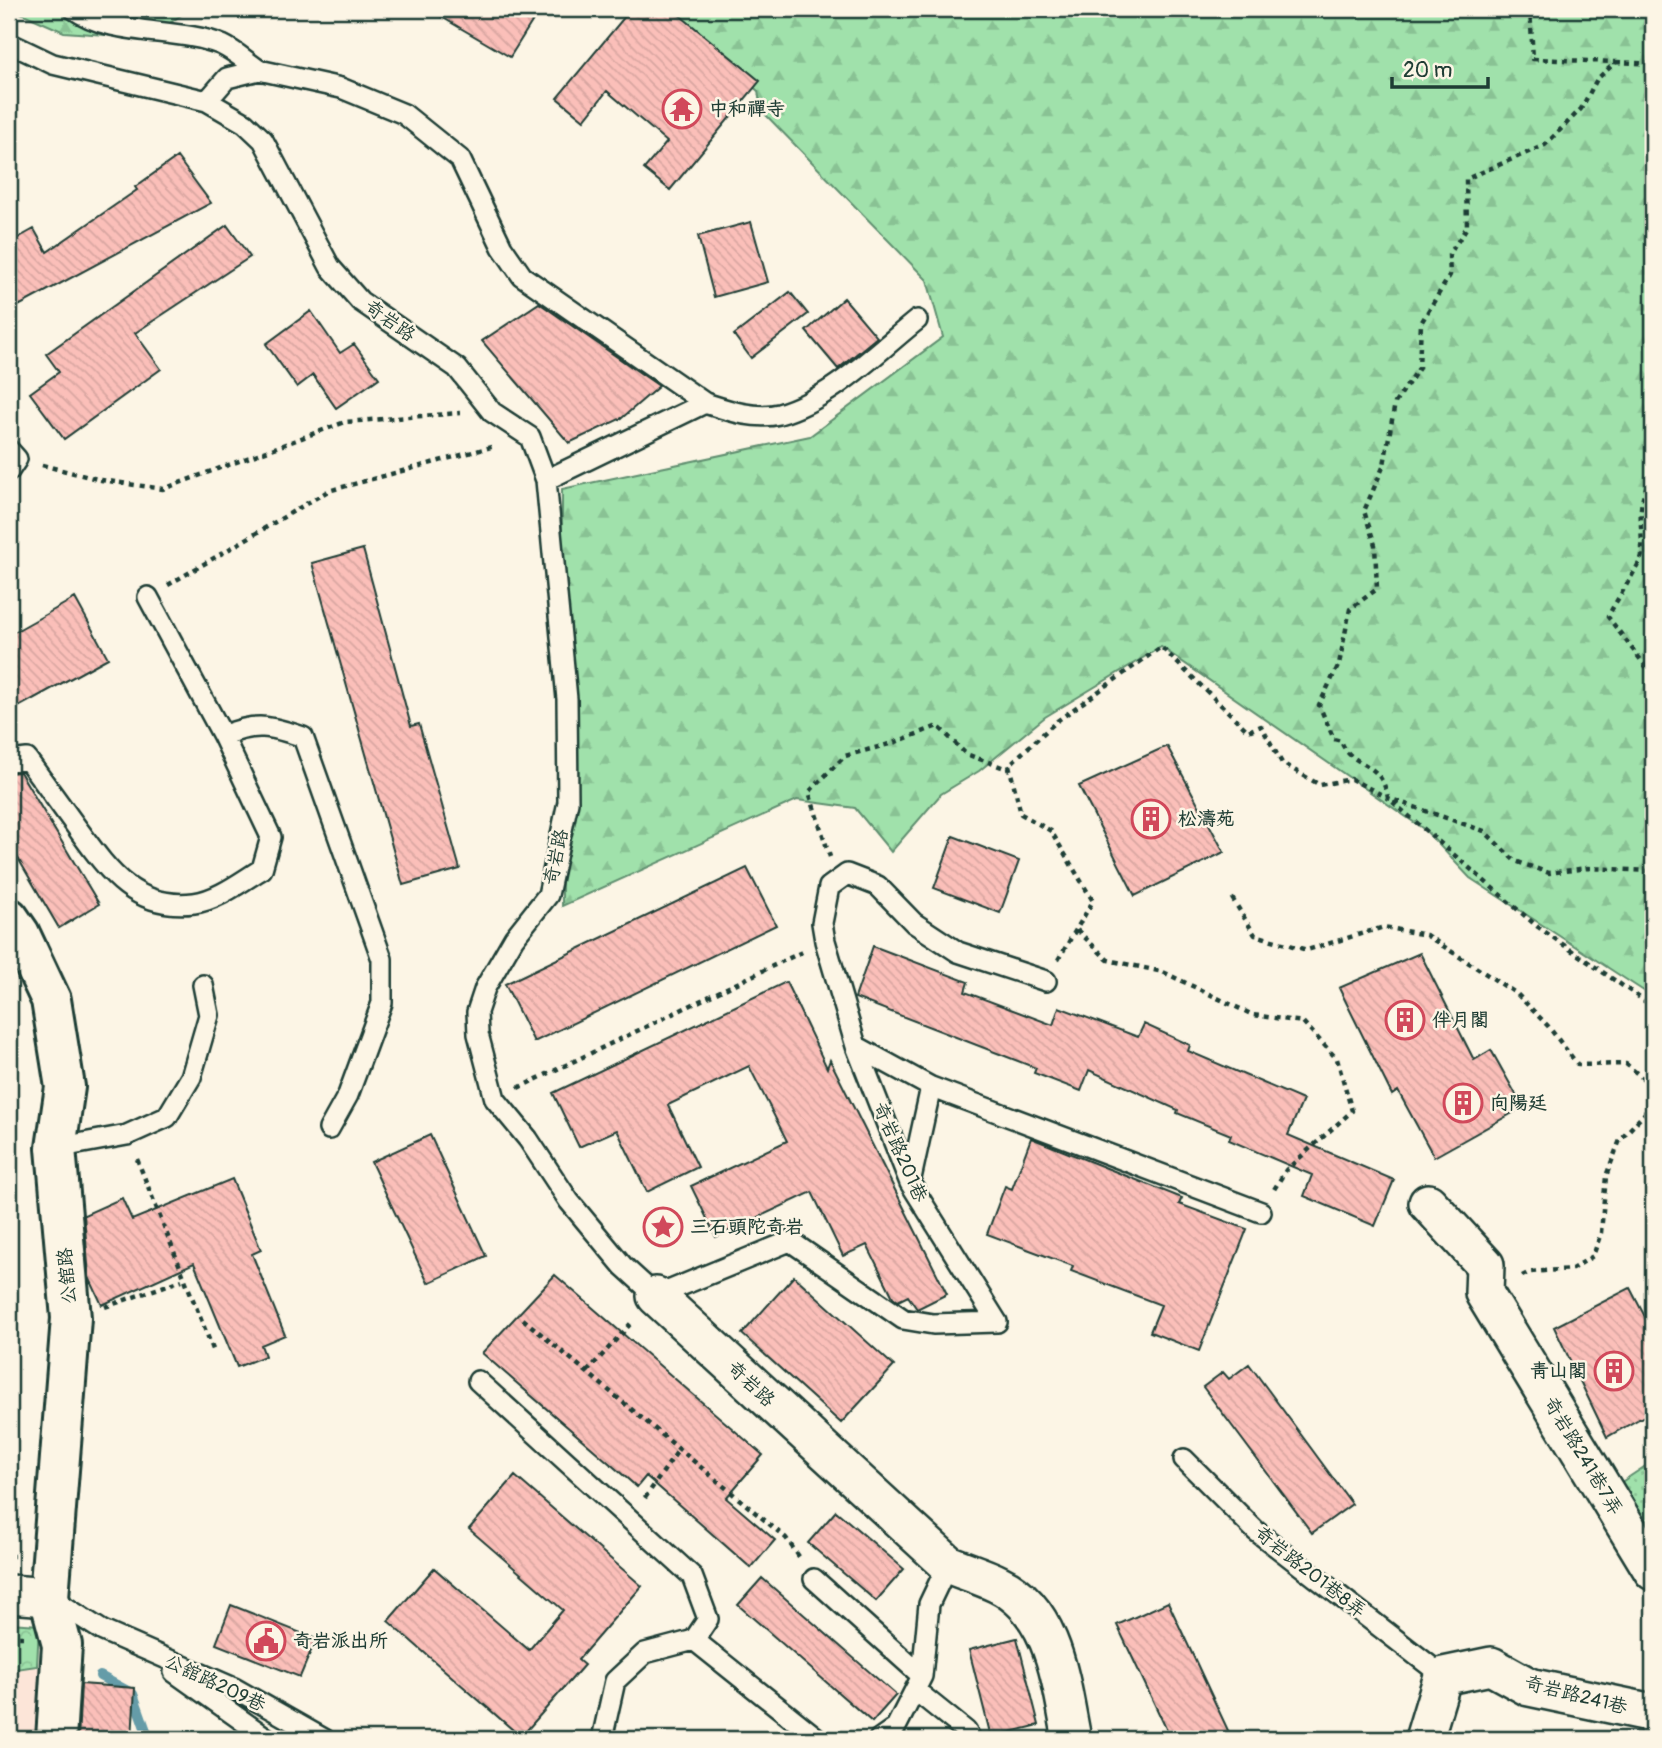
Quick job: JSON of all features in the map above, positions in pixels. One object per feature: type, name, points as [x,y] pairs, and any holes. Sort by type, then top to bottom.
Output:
[{"type":"street","name":"公舘路","points":[[9,918],[20,934],[51,1000],[65,1087],[56,1148],[71,1318],[49,1597],[61,1661],[56,1739]]},
{"type":"street","name":"奇岩路241巷7弄","points":[[1428,1203],[1485,1265],[1484,1293],[1653,1571]]},
{"type":"street","name":"奇岩路","points":[[648,1305],[948,1564],[1001,1585],[1038,1616],[1059,1673],[1072,1739]]},
{"type":"street","points":[[9,1594],[49,1597]]},
{"type":"street","name":"奇岩路241巷","points":[[1443,1676],[1491,1665],[1528,1687],[1653,1713]]},
{"type":"street","points":[[1424,1739],[1443,1676]]},
{"type":"lane","points":[[74,9],[82,15],[123,26],[222,45],[259,69],[341,88],[404,114],[460,159],[502,247],[522,276],[705,403],[739,414],[778,414],[832,389],[917,320]]},
{"type":"lane","name":"奇岩路","points":[[9,43],[53,64],[207,101],[245,123],[263,140],[330,267],[360,301],[457,368],[492,412],[530,437],[546,480],[567,699],[568,802],[548,895],[513,938],[485,988],[477,1012],[485,1070],[495,1099],[528,1139],[569,1201],[623,1266],[648,1305]]},
{"type":"lane","points":[[207,101],[227,78],[259,69]]},
{"type":"lane","points":[[546,480],[705,403]]},
{"type":"lane","points":[[9,761],[27,760],[112,876],[145,898],[170,903],[196,903],[216,896],[262,869],[271,837],[223,736],[148,597]]},
{"type":"lane","points":[[223,736],[246,726],[273,727],[303,737],[382,959],[382,1003],[348,1095],[329,1129]]},
{"type":"lane","points":[[838,881],[847,874],[878,886],[914,923],[958,952],[1046,981]]},
{"type":"lane","name":"奇岩路201巷","points":[[648,1305],[790,1241],[903,1319],[933,1324],[997,1322],[910,1183],[856,1045],[822,923],[829,887],[838,881]]},
{"type":"lane","points":[[56,1148],[127,1135],[167,1117],[191,1077],[209,1015],[203,985]]},
{"type":"lane","points":[[856,1045],[931,1087],[1261,1213]]},
{"type":"lane","points":[[910,1183],[931,1087]]},
{"type":"lane","points":[[478,1381],[692,1576],[708,1619],[694,1640],[645,1653],[615,1681],[602,1739]]},
{"type":"lane","name":"奇岩路201巷8弄","points":[[1184,1459],[1256,1531],[1443,1676]]},
{"type":"lane","points":[[879,1739],[896,1727],[918,1683],[929,1604],[948,1564]]},
{"type":"lane","points":[[814,1579],[971,1739]]},
{"type":"lane","name":"公舘路209巷","points":[[49,1597],[103,1631],[234,1688],[324,1739]]},
{"type":"lane","points":[[694,1640],[818,1739]]},
{"type":"lane","name":"公舘路209巷","points":[[142,1649],[250,1731],[268,1739]]},
{"type":"path","points":[[1530,9],[1533,59],[1653,64]]},
{"type":"path","points":[[1616,62],[1597,79],[1581,109],[1545,145],[1466,179],[1466,227],[1449,255],[1450,275],[1422,323],[1419,368],[1395,403],[1384,465],[1364,511],[1375,545],[1377,589],[1350,609],[1339,664],[1320,705],[1334,738],[1341,741],[1346,753],[1371,767],[1385,780],[1388,798],[1538,927],[1653,1007]]},
{"type":"path","points":[[12,460],[101,480],[163,489],[345,422],[492,412]]},
{"type":"path","points":[[148,597],[328,491],[530,437]]},
{"type":"path","points":[[1653,477],[1639,514],[1642,559],[1620,591],[1608,617],[1653,676]]},
{"type":"path","points":[[1046,981],[1093,901],[1051,831],[1021,814],[1009,765],[1057,722],[1161,647],[1248,731],[1261,726],[1282,763],[1320,785],[1351,779],[1388,798],[1484,831],[1516,861],[1549,873],[1587,868],[1653,871]]},
{"type":"path","points":[[838,881],[809,792],[845,756],[893,743],[937,726],[966,754],[1010,770]]},
{"type":"path","points":[[1232,898],[1255,935],[1307,950],[1384,927],[1426,935],[1517,994],[1548,1026],[1578,1065],[1626,1064],[1651,1085],[1645,1113],[1620,1140],[1606,1176],[1601,1233],[1593,1256],[1572,1269],[1530,1272],[1484,1293]]},
{"type":"path","points":[[1077,929],[1108,960],[1163,972],[1253,1015],[1303,1022],[1337,1059],[1352,1111],[1286,1170],[1261,1213]]},
{"type":"path","points":[[495,1099],[825,941]]},
{"type":"path","points":[[127,1135],[214,1352]]},
{"type":"path","points":[[71,1318],[183,1280]]},
{"type":"path","points":[[587,1372],[648,1305]]},
{"type":"path","points":[[523,1319],[786,1538],[814,1579]]},
{"type":"path","points":[[642,1503],[679,1449]]},
{"type":"shaded area","points":[[42,1665],[38,1739],[9,1739],[9,1670]]},
{"type":"green space","points":[[12,9],[190,9],[148,38],[64,32]]},
{"type":"green space","points":[[663,9],[1653,9],[1653,997],[1470,878],[1425,830],[1161,647],[1045,717],[979,771],[941,794],[891,852],[855,808],[797,800],[562,906],[562,489],[810,436],[943,337],[927,280],[761,110],[758,91]]},
{"type":"green space","points":[[1653,1461],[1653,1542],[1617,1485]]},
{"type":"green space","points":[[9,1623],[39,1625],[37,1666],[9,1670]]},
{"type":"building","points":[[428,9],[540,9],[510,57]]},
{"type":"building","name":"中和禪寺","points":[[631,9],[672,9],[760,81],[670,190],[644,169],[667,142],[607,91],[584,120],[557,98]]},
{"type":"building","points":[[177,157],[211,203],[9,311],[9,243],[34,229],[47,252],[137,190],[135,187]]},
{"type":"building","points":[[751,222],[768,282],[714,297],[698,236]]},
{"type":"building","points":[[227,225],[250,257],[135,333],[161,369],[64,439],[30,393],[59,372],[46,354]]},
{"type":"building","points":[[790,292],[808,314],[751,358],[734,335]]},
{"type":"building","points":[[844,298],[877,337],[838,369],[806,331]]},
{"type":"building","points":[[539,303],[659,386],[622,418],[569,443],[482,341]]},
{"type":"building","points":[[311,311],[340,353],[354,344],[379,378],[336,408],[313,375],[297,387],[266,344]]},
{"type":"building","points":[[363,549],[411,726],[419,724],[460,869],[403,885],[312,563]]},
{"type":"building","points":[[75,598],[108,658],[9,712],[9,635]]},
{"type":"building","name":"松濤苑","points":[[1167,746],[1224,852],[1135,896],[1079,786]]},
{"type":"building","points":[[20,772],[99,904],[59,928],[9,843],[9,773]]},
{"type":"building","points":[[953,836],[1019,861],[1000,913],[934,888]]},
{"type":"building","points":[[747,868],[776,925],[534,1042],[505,984]]},
{"type":"building","points":[[873,946],[968,982],[965,992],[1053,1025],[1059,1007],[1138,1037],[1144,1024],[1190,1045],[1188,1051],[1303,1100],[1288,1135],[1394,1180],[1375,1226],[1304,1196],[1312,1175],[1229,1140],[1231,1135],[1177,1113],[1178,1110],[1089,1070],[1081,1091],[1034,1073],[1036,1068],[855,998]]},
{"type":"building","points":[[1420,953],[1474,1060],[1491,1050],[1523,1107],[1434,1157],[1398,1091],[1392,1095],[1339,988]]},
{"type":"building","points":[[786,982],[827,1068],[830,1060],[947,1294],[917,1309],[908,1296],[898,1301],[893,1297],[867,1245],[843,1256],[812,1192],[716,1237],[691,1186],[787,1141],[749,1066],[668,1105],[698,1167],[647,1192],[617,1130],[579,1147],[553,1093]]},
{"type":"building","points":[[430,1135],[486,1256],[428,1283],[371,1162]]},
{"type":"building","points":[[1031,1138],[1182,1198],[1179,1204],[1247,1229],[1199,1351],[1150,1332],[1161,1305],[1071,1271],[1073,1266],[987,1234],[1005,1186],[1012,1189]]},
{"type":"building","points":[[232,1179],[261,1250],[252,1254],[285,1335],[261,1345],[265,1356],[237,1367],[194,1263],[102,1305],[89,1277],[84,1215],[122,1198],[132,1220]]},
{"type":"building","points":[[555,1275],[763,1455],[726,1498],[775,1540],[751,1568],[646,1476],[637,1487],[482,1353]]},
{"type":"building","points":[[794,1276],[894,1366],[841,1423],[742,1334]]},
{"type":"building","name":"青山閣","points":[[1630,1288],[1653,1332],[1653,1411],[1607,1437],[1554,1327]]},
{"type":"building","points":[[1249,1364],[1352,1504],[1312,1533],[1203,1387],[1223,1372],[1229,1379]]},
{"type":"building","points":[[515,1476],[642,1586],[578,1660],[584,1665],[521,1737],[388,1621],[434,1568],[529,1650],[563,1610],[469,1529]]},
{"type":"building","points":[[836,1511],[904,1569],[876,1601],[808,1543]]},
{"type":"building","points":[[762,1578],[896,1695],[872,1722],[738,1605]]},
{"type":"building","points":[[1168,1602],[1232,1739],[1171,1739],[1117,1625]]},
{"type":"building","name":"奇岩派出所","points":[[231,1605],[316,1639],[300,1677],[216,1644]]},
{"type":"building","points":[[1017,1638],[1039,1725],[991,1737],[969,1650]]},
{"type":"building","points":[[81,1684],[135,1688],[132,1739],[78,1739]]},
{"type":"waterway","points":[[100,1676],[133,1694],[149,1739]]},
{"type":"place","name":"中和禪寺","points":[[682,109]]},
{"type":"place","name":"松濤苑","points":[[1151,819]]},
{"type":"place","name":"伴月閣","points":[[1405,1020]]},
{"type":"place","name":"向陽廷","points":[[1463,1103]]},
{"type":"place","name":"三石頭陀奇岩","points":[[663,1227]]},
{"type":"place","name":"青山閣","points":[[1614,1371]]},
{"type":"place","name":"奇岩派出所","points":[[266,1641]]}]
